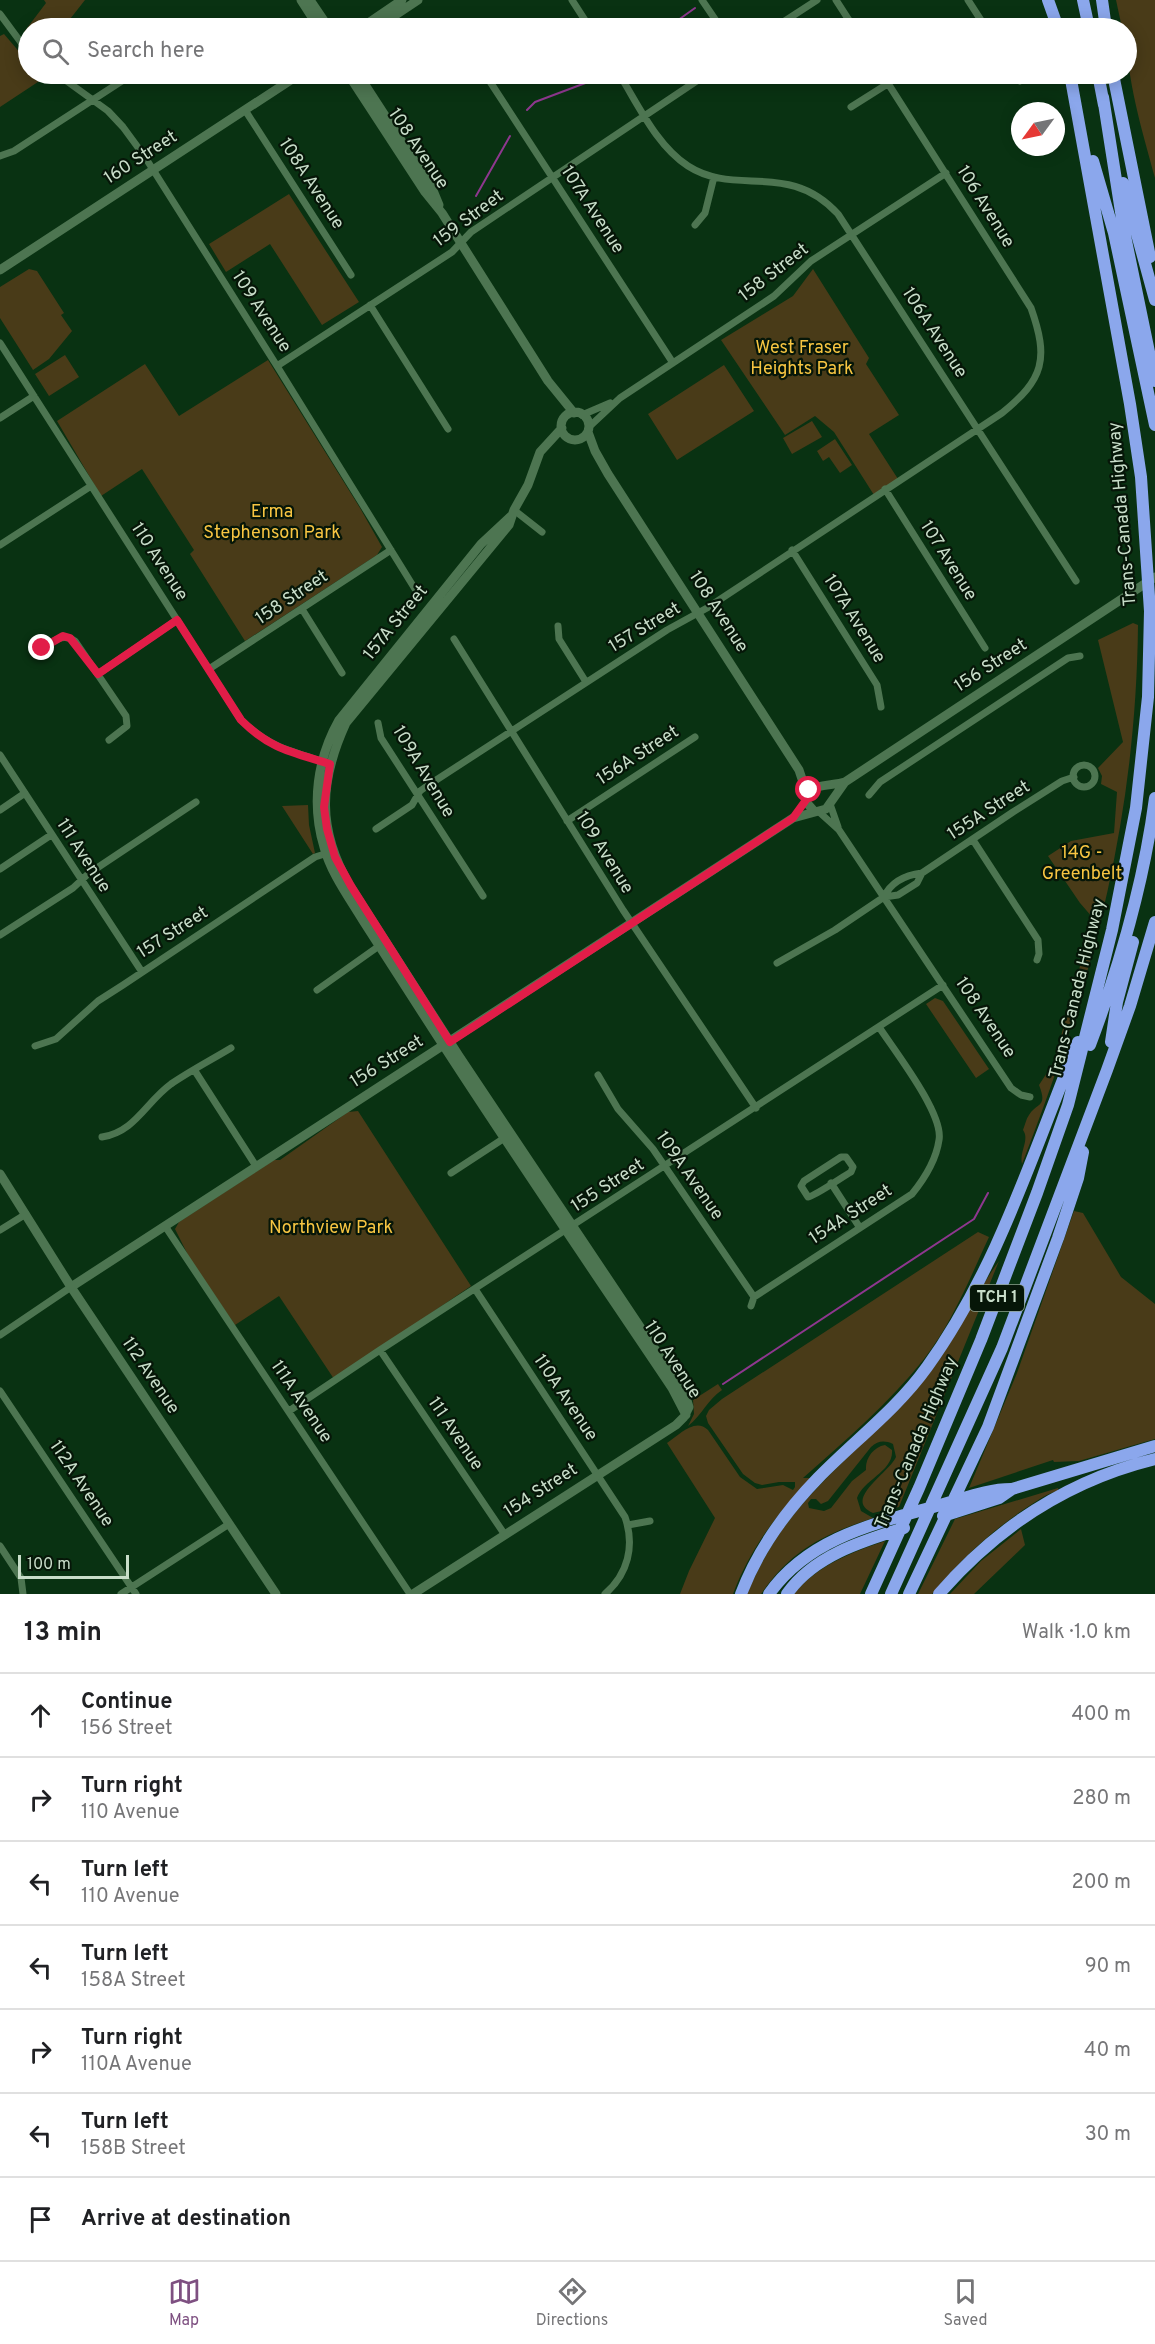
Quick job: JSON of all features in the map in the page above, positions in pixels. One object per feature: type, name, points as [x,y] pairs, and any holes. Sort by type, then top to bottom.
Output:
[{"type":"highway","points":[[1048,0],[1056,18]]},
{"type":"highway","points":[[1056,0],[1059,18]]},
{"type":"highway","points":[[1083,0],[1087,18]]},
{"type":"highway","points":[[1102,0],[1105,18]]},
{"type":"highway","name":"Trans-Canada Highway","points":[[871,1594],[920,1488],[981,1340],[1068,1105],[1113,930],[1136,808],[1148,698],[1150,611],[1148,555],[1141,477],[1130,404],[1072,84]]},
{"type":"highway","points":[[1100,84],[1124,231],[1155,381]]},
{"type":"highway","points":[[1115,84],[1155,279]]},
{"type":"highway","points":[[1102,97],[1134,229],[1155,300]]},
{"type":"highway","points":[[1076,103],[1114,233],[1155,426]]},
{"type":"highway","points":[[1068,1105],[1108,999],[1127,933],[1155,798]]},
{"type":"highway","points":[[1107,1070],[1117,1002],[1155,846]]},
{"type":"highway","name":"Trans-Canada Highway","points":[[891,1594],[1002,1348],[1087,1127],[1130,1006],[1155,922]]},
{"type":"highway","points":[[741,1594],[766,1541],[784,1516],[817,1479],[904,1395],[940,1348],[994,1251],[1096,996]]},
{"type":"highway","points":[[909,1594],[988,1427],[1017,1353],[1078,1178],[1087,1127]]},
{"type":"highway","points":[[769,1594],[797,1563],[840,1537],[884,1521],[998,1489],[1012,1489],[1155,1446]]},
{"type":"highway","points":[[939,1594],[964,1566],[1030,1512],[1093,1479],[1155,1459]]},
{"type":"highway","points":[[787,1594],[803,1577],[824,1561],[877,1537],[999,1498],[1012,1489]]},
{"type":"street","points":[[301,0],[313,18]]},
{"type":"street","points":[[310,0],[322,18]]},
{"type":"street","points":[[376,18],[402,0]]},
{"type":"street","points":[[572,0],[584,18]]},
{"type":"street","points":[[702,0],[714,18]]},
{"type":"street","points":[[789,18],[817,0]]},
{"type":"street","points":[[836,0],[848,18]]},
{"type":"street","points":[[968,0],[980,18]]},
{"type":"street","points":[[391,18],[416,1]]},
{"type":"street","points":[[0,14],[18,38]]},
{"type":"street","name":"109 Avenue","points":[[71,84],[123,127],[153,170],[415,589]]},
{"type":"street","points":[[0,156],[14,151],[115,84]]},
{"type":"street","name":"160 Street","points":[[0,270],[285,84]]},
{"type":"street","name":"108 Avenue","points":[[355,84],[425,192],[461,242],[549,381],[578,414]]},
{"type":"street","name":"108 Avenue","points":[[364,84],[432,188],[442,213]]},
{"type":"street","name":"107A Avenue","points":[[492,84],[673,363]]},
{"type":"street","points":[[624,84],[673,154],[694,170],[714,177],[705,213],[695,225]]},
{"type":"street","name":"159 Street","points":[[277,366],[452,252],[471,232],[692,84]]},
{"type":"street","points":[[851,107],[886,84]]},
{"type":"street","name":"106 Avenue","points":[[889,84],[1031,308],[1041,337],[1040,363]]},
{"type":"street","name":"108A Avenue","points":[[245,110],[351,275]]},
{"type":"street","name":"158 Street","points":[[588,430],[620,398],[774,296],[811,261],[946,173]]},
{"type":"street","name":"106A Avenue","points":[[714,177],[777,181],[803,188],[835,210],[979,428],[1076,581]]},
{"type":"street","points":[[370,305],[448,429]]},
{"type":"street","name":"110 Avenue","points":[[0,343],[241,720],[261,738],[278,748],[326,763],[318,788],[317,809],[340,884],[379,946],[569,1228],[685,1394],[689,1404],[686,1415]]},
{"type":"street","name":"157 Street","points":[[376,829],[412,805],[427,786],[667,630],[698,613],[979,428],[1020,398],[1034,382],[1040,363]]},
{"type":"street","name":"108 Avenue","points":[[549,381],[563,423]]},
{"type":"street","points":[[0,418],[34,396]]},
{"type":"street","name":"158 Street","points":[[578,414],[620,398]]},
{"type":"street","points":[[536,461],[548,448],[583,438],[588,430],[587,420],[578,414],[563,423],[564,434],[573,440]]},
{"type":"street","name":"157A Street","points":[[326,763],[333,732],[349,706],[481,544],[513,513],[528,485],[542,448],[563,423]]},
{"type":"street","name":"108 Avenue","points":[[588,430],[595,452],[608,474],[799,770],[806,797]]},
{"type":"street","name":"108 Avenue","points":[[573,440],[608,474]]},
{"type":"street","points":[[0,545],[91,486]]},
{"type":"street","name":"107 Avenue","points":[[885,489],[985,648]]},
{"type":"street","points":[[513,513],[542,532]]},
{"type":"street","name":"107A Avenue","points":[[792,549],[877,686],[881,707]]},
{"type":"street","name":"158 Street","points":[[208,669],[391,550]]},
{"type":"street","name":"156 Street","points":[[830,802],[845,782],[1155,577]]},
{"type":"street","points":[[302,609],[342,673]]},
{"type":"street","points":[[98,674],[177,620]]},
{"type":"street","points":[[558,626],[562,645],[586,682]]},
{"type":"street","points":[[42,648],[63,636],[70,638],[98,674],[126,716],[127,726],[109,740]]},
{"type":"street","name":"109 Avenue","points":[[454,639],[631,923],[756,1108]]},
{"type":"street","name":"156 Street","points":[[869,795],[880,782],[1068,658],[1080,656]]},
{"type":"street","name":"109A Avenue","points":[[378,723],[381,738],[483,896]]},
{"type":"street","name":"156A Street","points":[[567,820],[695,737]]},
{"type":"street","name":"111 Avenue","points":[[0,755],[142,972]]},
{"type":"street","name":"108 Avenue","points":[[799,770],[820,787]]},
{"type":"street","name":"155A Street","points":[[777,963],[835,930],[884,897],[892,885],[910,875],[922,873],[1052,787],[1074,777]]},
{"type":"street","name":"156 Street","points":[[820,787],[845,782]]},
{"type":"street","points":[[820,787],[828,792],[830,802],[826,809],[816,811],[808,806],[806,797],[812,788],[820,787]]},
{"type":"street","points":[[0,810],[24,794]]},
{"type":"street","name":"156 Street","points":[[793,818],[806,797]]},
{"type":"street","points":[[0,935],[196,802]]},
{"type":"street","name":"108 Avenue","points":[[830,802],[839,830],[1011,1088],[1021,1095],[1030,1097]]},
{"type":"street","name":"108 Avenue","points":[[816,811],[839,830]]},
{"type":"street","name":"156 Street","points":[[0,1335],[793,818],[816,811]]},
{"type":"street","points":[[0,869],[51,835]]},
{"type":"street","points":[[973,840],[1038,940],[1040,954],[1037,960]]},
{"type":"street","name":"157 Street","points":[[34,1047],[56,1039],[98,1001],[315,857],[329,852]]},
{"type":"street","name":"110 Avenue","points":[[329,852],[412,982],[446,1044]]},
{"type":"street","name":"155A Street","points":[[884,897],[893,897],[904,892],[917,883],[922,873]]},
{"type":"street","points":[[317,990],[379,946],[385,948],[406,981],[412,982]]},
{"type":"street","name":"155 Street","points":[[289,1411],[943,985]]},
{"type":"street","name":"154A Street","points":[[754,1297],[912,1194],[928,1174],[940,1138],[935,1114],[879,1027]]},
{"type":"street","points":[[102,1137],[112,1135],[132,1124],[164,1090],[231,1048]]},
{"type":"street","points":[[195,1071],[256,1166]]},
{"type":"street","name":"109A Avenue","points":[[598,1075],[622,1115],[649,1143],[754,1297]]},
{"type":"street","points":[[451,1173],[507,1136]]},
{"type":"street","points":[[841,1157],[846,1157],[853,1167],[851,1172],[831,1183],[813,1197],[808,1197],[801,1186],[841,1157]]},
{"type":"street","name":"112 Avenue","points":[[0,1174],[71,1287],[276,1594]]},
{"type":"street","points":[[831,1183],[860,1228]]},
{"type":"street","points":[[0,1230],[26,1214]]},
{"type":"street","name":"111A Avenue","points":[[165,1226],[412,1594]]},
{"type":"street","name":"110A Avenue","points":[[475,1289],[625,1517],[630,1546],[622,1573],[605,1594]]},
{"type":"street","points":[[752,1306],[754,1297]]},
{"type":"street","name":"111 Avenue","points":[[380,1350],[505,1535]]},
{"type":"street","name":"112A Avenue","points":[[0,1391],[128,1592]]},
{"type":"street","name":"154 Street","points":[[412,1594],[678,1423],[686,1415]]},
{"type":"street","points":[[628,1525],[650,1521]]},
{"type":"street","points":[[128,1592],[229,1524]]},
{"type":"street","points":[[0,1546],[21,1578],[23,1594]]},
{"type":"green space","points":[[44,0],[85,0],[71,18],[35,18],[46,3]]},
{"type":"green space","points":[[1116,0],[1155,0],[1155,178],[1132,84],[1137,84],[1137,18],[1120,18]]},
{"type":"green space","points":[[4,34],[18,50],[18,84],[35,84],[0,107],[0,36]]},
{"type":"green space","points":[[289,194],[359,302],[322,325],[270,244],[226,272],[209,244]]},
{"type":"green space","points":[[29,269],[37,271],[64,313],[61,315],[72,331],[49,359],[33,370],[0,318],[0,287]]},
{"type":"green space","name":"West Fraser Heights Park","points":[[813,269],[869,358],[866,364],[899,415],[869,434],[898,479],[874,495],[834,432],[815,416],[785,435],[721,340],[793,296]]},
{"type":"green space","points":[[65,355],[79,377],[49,396],[35,374]]},
{"type":"green space","name":"Erma Stephenson Park","points":[[268,360],[382,547],[377,555],[245,641],[190,554],[194,550],[142,469],[101,496],[57,421],[145,364],[179,416]]},
{"type":"green space","points":[[724,365],[754,411],[677,460],[648,414]]},
{"type":"green space","points":[[812,421],[822,437],[792,454],[783,438]]},
{"type":"green space","points":[[835,439],[852,465],[840,473],[829,457],[823,461],[817,451]]},
{"type":"green space","name":"14G - Greenbelt","points":[[1133,623],[1138,625],[1135,697],[1129,766],[1119,834],[1089,966],[1047,1097],[1022,1164],[1025,1138],[1023,1130],[1029,1115],[1042,1101],[1039,1085],[1054,1062],[1093,918],[1048,856],[1071,841],[1114,833],[1117,792],[1101,784],[1102,776],[1098,768],[1123,742],[1098,640]]},
{"type":"green space","points":[[308,805],[309,825],[315,853],[313,854],[282,806]]},
{"type":"green space","points":[[935,998],[943,1001],[989,1069],[976,1078],[926,1004]]},
{"type":"green space","name":"Northview Park","points":[[358,1111],[471,1286],[334,1379],[279,1296],[235,1325],[190,1259],[175,1229],[179,1222],[274,1160],[280,1160],[348,1112]]},
{"type":"green space","points":[[1074,1211],[1083,1213],[1121,1277],[1155,1304],[1155,1439],[1079,1461],[1054,1462],[1053,1460],[969,1488],[1017,1373]]},
{"type":"green space","points":[[978,1232],[989,1237],[960,1300],[934,1345],[911,1375],[882,1406],[803,1478],[811,1478],[766,1532],[733,1594],[680,1594],[715,1518],[667,1443],[692,1426],[703,1426],[740,1477],[757,1489],[783,1485],[793,1490],[795,1482],[762,1485],[743,1474],[708,1423],[706,1416],[709,1410],[722,1399]]},
{"type":"green space","points":[[999,1261],[899,1507],[873,1513],[865,1508],[863,1501],[865,1494],[896,1457],[893,1444],[879,1442],[871,1447],[828,1501],[821,1504],[816,1499],[811,1499],[808,1503],[809,1508],[824,1511],[831,1508],[852,1481],[866,1470],[871,1454],[877,1448],[885,1445],[892,1450],[888,1464],[865,1486],[857,1498],[861,1511],[873,1518],[824,1537],[784,1566],[761,1594],[747,1594],[772,1545],[799,1509],[816,1489],[893,1413],[939,1360]]},
{"type":"green space","points":[[718,1384],[722,1390],[688,1426],[694,1414],[693,1400]]},
{"type":"green space","points":[[1058,1488],[1058,1491],[1036,1501],[989,1535],[932,1594],[918,1594],[955,1519]]},
{"type":"green space","points":[[1021,1529],[1025,1545],[974,1594],[950,1594],[981,1561]]},
{"type":"green space","points":[[885,1541],[860,1594],[794,1594],[813,1575],[835,1561]]},
{"type":"waterway","points":[[681,18],[695,8]]},
{"type":"waterway","points":[[527,110],[535,102],[583,84]]},
{"type":"waterway","points":[[476,196],[510,136]]},
{"type":"waterway","points":[[723,1384],[974,1219],[988,1193]]},
{"type":"route","points":[[42,648],[63,636],[70,638],[98,674],[177,620],[241,720],[261,738],[278,748],[330,764],[324,807],[335,857],[450,1042],[793,818],[806,800],[809,790]]}]
